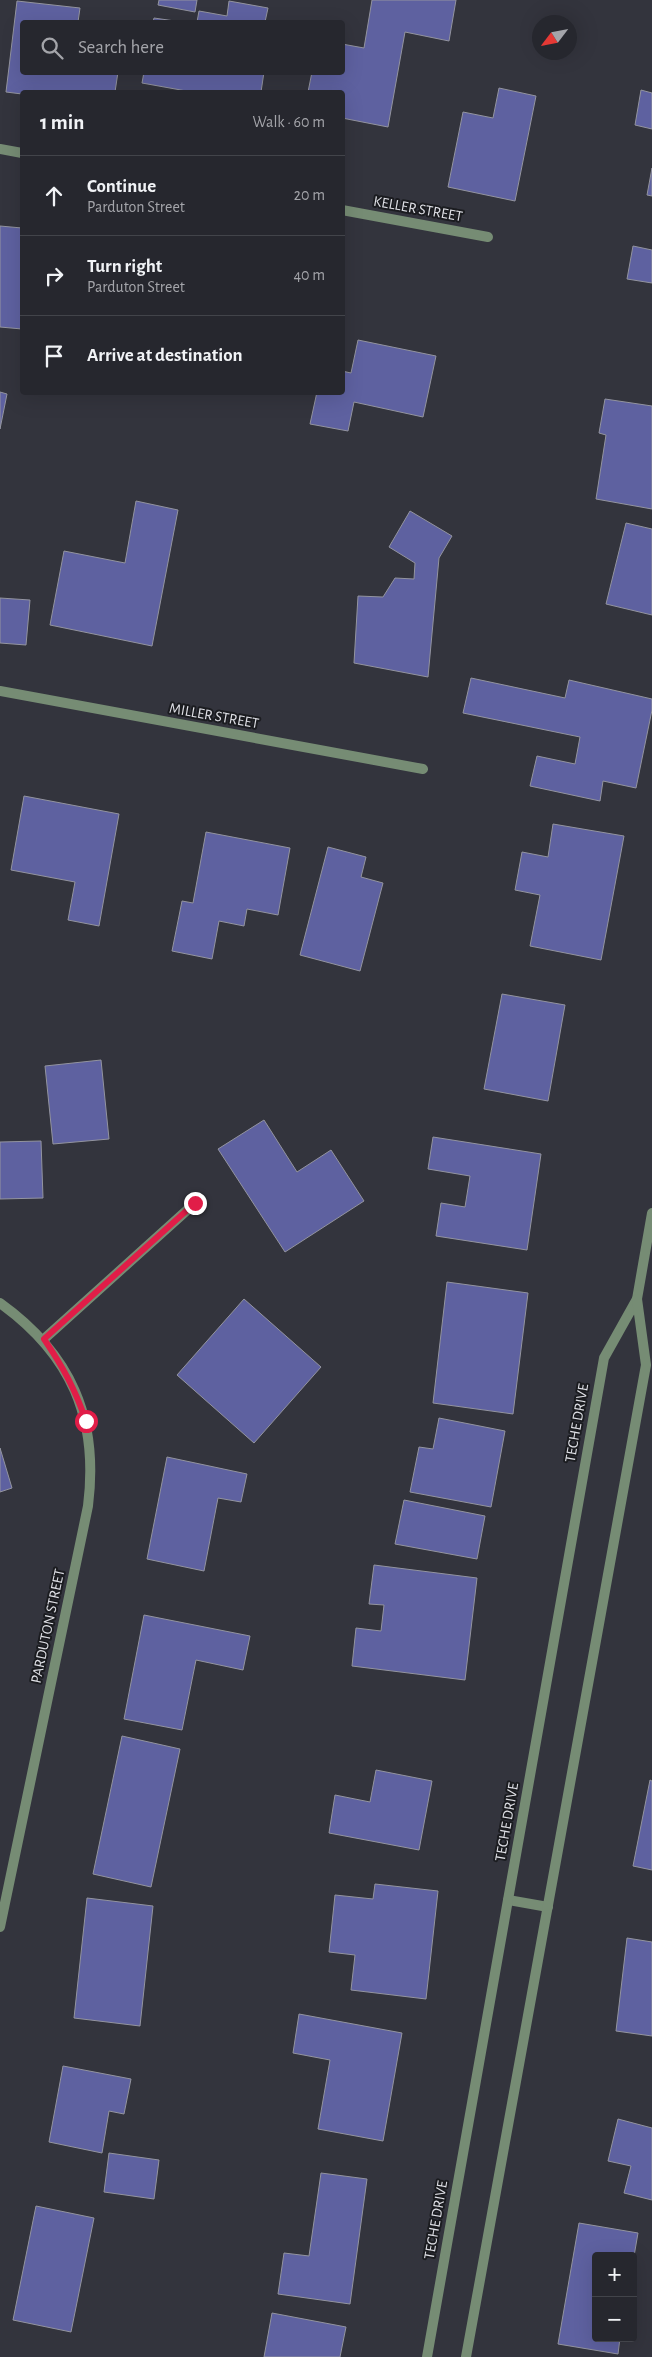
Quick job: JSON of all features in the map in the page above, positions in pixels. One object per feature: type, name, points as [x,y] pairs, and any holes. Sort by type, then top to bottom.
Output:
[{"type":"street","points":[[0,149],[20,153]]},
{"type":"street","name":"KELLER STREET","points":[[345,211],[488,237]]},
{"type":"street","name":"MILLER STREET","points":[[0,692],[423,769]]},
{"type":"street","points":[[44,1339],[195,1203]]},
{"type":"street","name":"TECHE DRIVE","points":[[427,2357],[604,1358],[636,1299],[652,1214]]},
{"type":"street","name":"TECHE DRIVE","points":[[466,2357],[646,1365],[636,1299]]},
{"type":"street","name":"PARDUTON STREET","points":[[0,1303],[25,1321],[44,1339],[64,1368],[75,1390],[86,1421],[91,1454],[91,1482],[88,1506],[0,1927]]},
{"type":"street","points":[[508,1900],[548,1907]]},
{"type":"building","points":[[159,0],[197,0],[195,12],[158,5]]},
{"type":"building","points":[[372,0],[456,0],[449,41],[405,32],[388,127],[345,119],[345,90],[308,90],[311,75],[345,75],[345,45],[364,48]]},
{"type":"building","points":[[17,1],[80,8],[78,20],[20,20],[20,75],[118,75],[115,90],[20,90],[20,94],[6,92]]},
{"type":"building","points":[[229,1],[268,8],[265,20],[197,20],[199,11],[227,16]]},
{"type":"building","points":[[143,75],[264,75],[261,90],[181,90],[142,83]]},
{"type":"building","points":[[499,88],[536,96],[515,201],[448,187],[463,112],[493,118]]},
{"type":"building","points":[[641,90],[652,93],[652,129],[635,125]]},
{"type":"building","points":[[652,168],[652,196],[647,195]]},
{"type":"building","points":[[0,226],[20,228],[20,329],[0,327]]},
{"type":"building","points":[[633,246],[652,250],[652,283],[627,279]]},
{"type":"building","points":[[358,340],[436,356],[423,417],[354,402],[348,431],[310,424],[316,395],[345,395],[345,372],[351,373]]},
{"type":"building","points":[[0,392],[7,394],[0,429]]},
{"type":"building","points":[[605,399],[652,406],[652,509],[596,499],[606,435],[599,433]]},
{"type":"building","points":[[136,501],[178,510],[152,646],[50,625],[64,551],[125,563]]},
{"type":"building","points":[[410,511],[452,536],[439,558],[428,677],[354,663],[358,596],[383,597],[395,578],[414,579],[415,563],[389,547]]},
{"type":"building","points":[[626,523],[652,529],[652,615],[606,604]]},
{"type":"building","points":[[0,598],[30,600],[26,645],[0,643]]},
{"type":"building","points":[[471,678],[565,698],[569,680],[652,699],[652,710],[636,788],[603,781],[600,801],[530,786],[537,756],[575,764],[580,737],[463,713]]},
{"type":"building","points":[[24,796],[119,814],[99,926],[68,920],[75,882],[11,870]]},
{"type":"building","points":[[553,824],[624,836],[601,960],[530,946],[540,895],[515,890],[522,852],[548,857]]},
{"type":"building","points":[[206,832],[290,848],[278,915],[247,909],[244,926],[219,921],[212,959],[172,951],[182,901],[193,903]]},
{"type":"building","points":[[328,847],[366,857],[361,877],[383,883],[360,971],[300,955]]},
{"type":"building","points":[[502,994],[565,1005],[548,1101],[484,1089]]},
{"type":"building","points":[[101,1060],[109,1139],[53,1144],[45,1066]]},
{"type":"building","points":[[264,1120],[297,1172],[331,1150],[364,1201],[285,1252],[218,1149]]},
{"type":"building","points":[[433,1137],[541,1154],[527,1250],[436,1236],[441,1203],[465,1207],[470,1176],[428,1169]]},
{"type":"building","points":[[41,1141],[43,1198],[0,1199],[0,1142]]},
{"type":"building","points":[[447,1282],[528,1293],[513,1414],[433,1403]]},
{"type":"building","points":[[244,1299],[321,1367],[254,1443],[177,1375]]},
{"type":"building","points":[[439,1418],[505,1431],[491,1507],[410,1492],[419,1447],[433,1449]]},
{"type":"building","points":[[0,1448],[12,1488],[0,1492]]},
{"type":"building","points":[[167,1457],[247,1474],[241,1502],[218,1498],[204,1571],[147,1559]]},
{"type":"building","points":[[404,1500],[485,1516],[477,1559],[395,1544]]},
{"type":"building","points":[[374,1565],[477,1578],[465,1680],[352,1666],[356,1628],[381,1631],[384,1605],[369,1604]]},
{"type":"building","points":[[144,1615],[250,1636],[243,1670],[196,1660],[182,1730],[124,1719]]},
{"type":"building","points":[[122,1736],[180,1749],[151,1887],[93,1874]]},
{"type":"building","points":[[376,1770],[432,1781],[419,1850],[329,1833],[335,1795],[370,1802]]},
{"type":"building","points":[[650,1780],[652,1781],[652,1870],[633,1866]]},
{"type":"building","points":[[375,1884],[438,1891],[426,1999],[351,1990],[355,1955],[329,1952],[335,1895],[373,1899]]},
{"type":"building","points":[[87,1898],[153,1906],[140,2026],[74,2018]]},
{"type":"building","points":[[627,1938],[652,1942],[652,2036],[616,2031]]},
{"type":"building","points":[[299,2014],[402,2033],[383,2141],[318,2129],[330,2060],[293,2053]]},
{"type":"building","points":[[63,2066],[131,2079],[124,2114],[109,2111],[102,2153],[49,2142]]},
{"type":"building","points":[[618,2119],[652,2128],[652,2200],[624,2193],[631,2166],[608,2161]]},
{"type":"building","points":[[109,2153],[159,2160],[154,2199],[104,2192]]},
{"type":"building","points":[[321,2173],[367,2179],[350,2304],[278,2294],[284,2253],[309,2256]]},
{"type":"building","points":[[36,2206],[94,2218],[71,2332],[13,2320]]},
{"type":"building","points":[[579,2223],[638,2233],[635,2252],[592,2252],[592,2342],[620,2342],[618,2354],[558,2344]]},
{"type":"building","points":[[272,2313],[346,2327],[340,2357],[264,2357]]},
{"type":"route","points":[[86,1421],[75,1390],[64,1368],[44,1339],[195,1203]]}]
